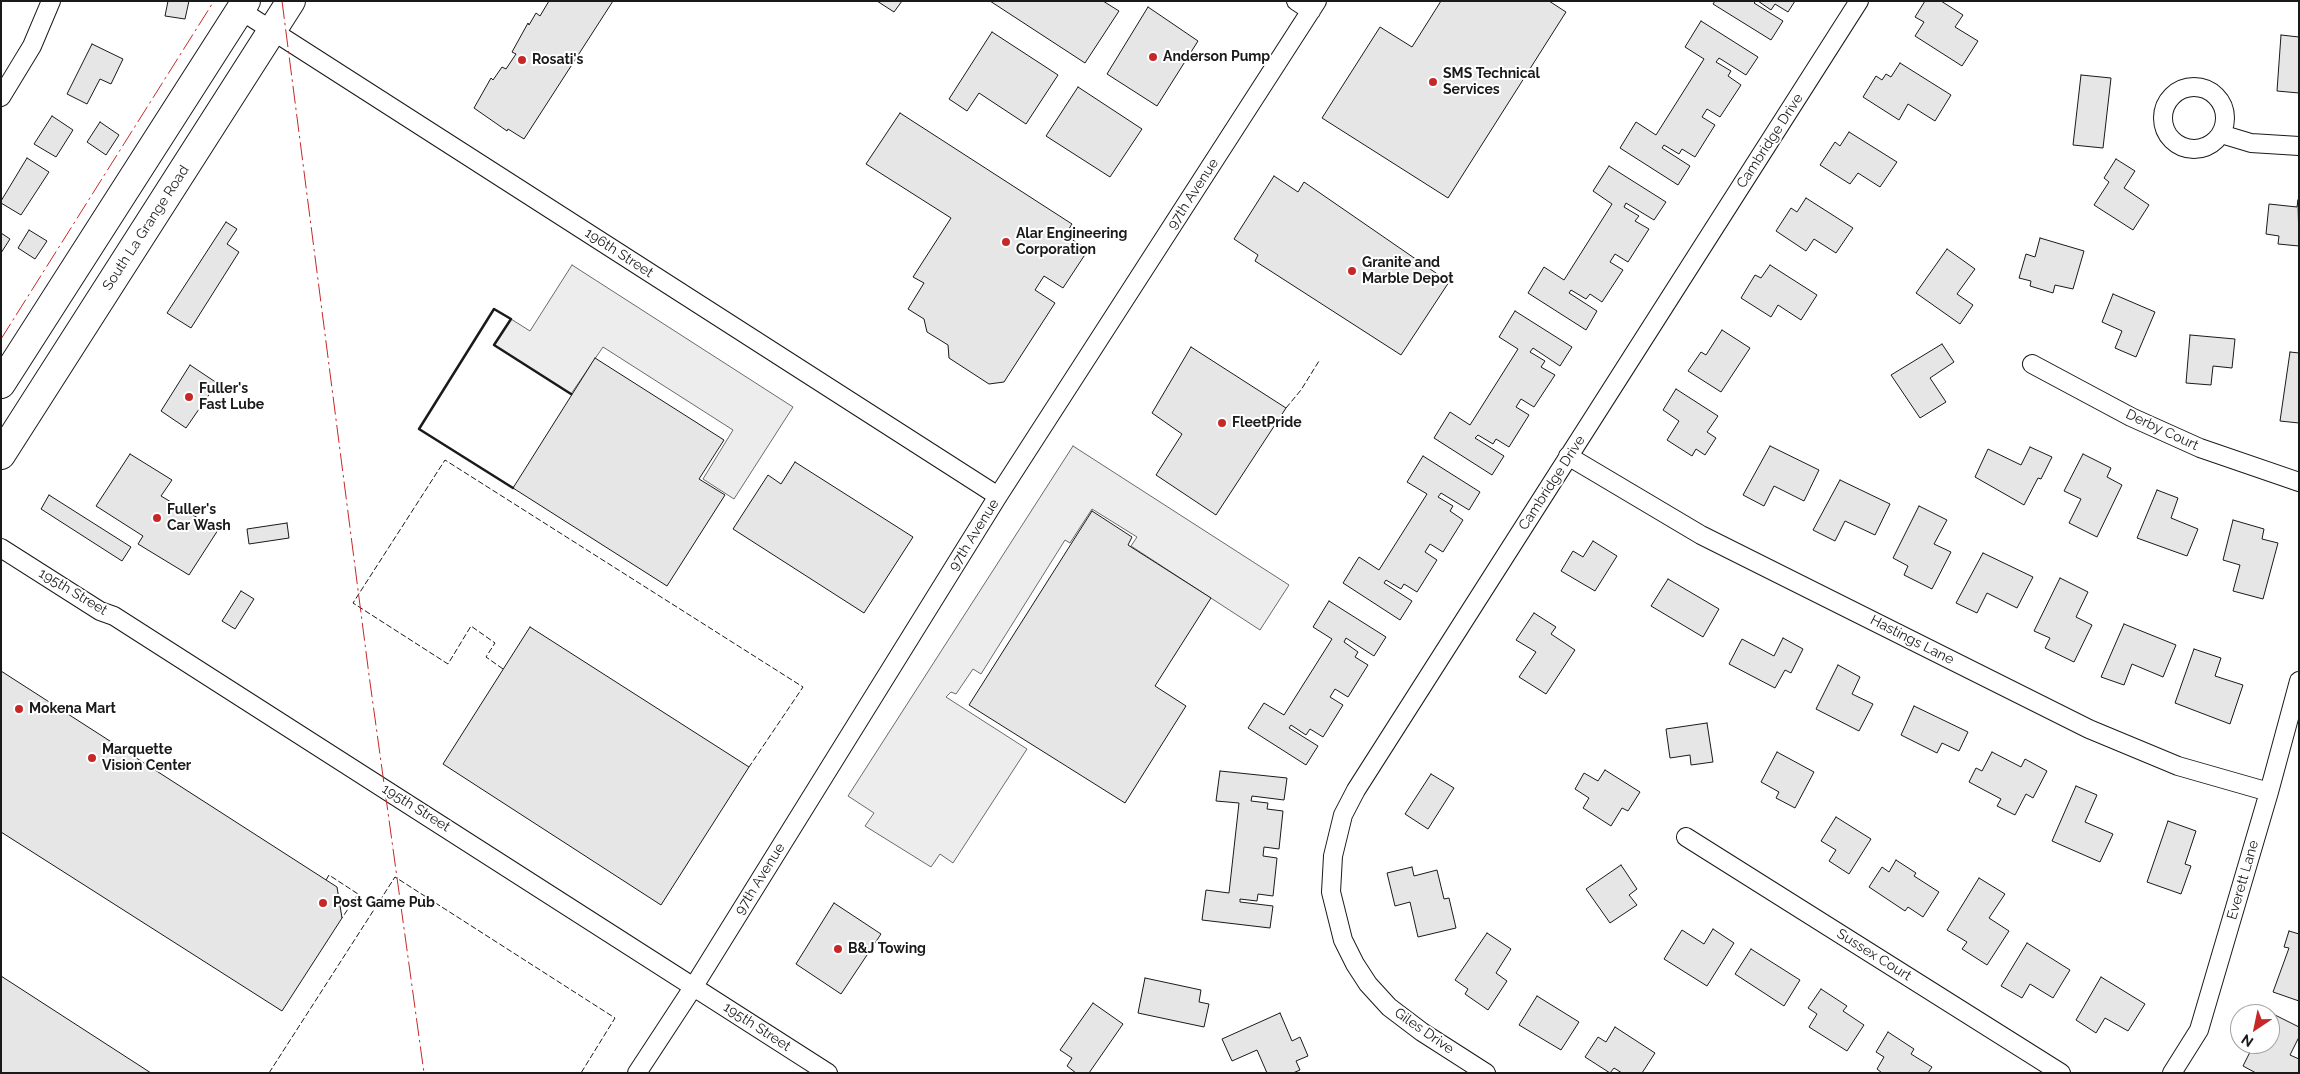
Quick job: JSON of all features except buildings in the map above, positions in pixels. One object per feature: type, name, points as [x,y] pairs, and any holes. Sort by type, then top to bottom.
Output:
[{"type":"main road","name":"South La Grange Road","points":[[1,455],[291,1]]},
{"type":"main road","points":[[1,384],[243,6]]},
{"type":"street","points":[[1,98],[32,46],[51,1]]},
{"type":"street","points":[[1296,1],[1314,6]]},
{"type":"street","name":"Cambridge Drive","points":[[1368,984],[1343,940],[1332,892],[1332,856],[1343,816],[1361,782],[1859,1]]},
{"type":"street","name":"196th Street","points":[[243,6],[272,31],[998,496]]},
{"type":"street","name":"97th Avenue","points":[[637,1073],[694,986],[998,496],[1314,6]]},
{"type":"street","points":[[2221,134],[2251,143],[2299,146]]},
{"type":"street","name":"Derby Court","points":[[2032,364],[2132,417],[2200,448],[2299,482]]},
{"type":"street","name":"Hastings Lane","points":[[1568,456],[1702,535],[2089,728],[2178,766],[2269,792]]},
{"type":"street","name":"195th Street","points":[[1,548],[100,611],[123,622],[828,1073]]},
{"type":"street","name":"Everett Lane","points":[[2172,1073],[2199,1030],[2269,792],[2299,681]]},
{"type":"street","name":"Sussex Court","points":[[1686,837],[2061,1073]]},
{"type":"street","name":"Giles Drive","points":[[1368,984],[1405,1020],[1486,1073]]},
{"type":"shaded area","points":[[572,265],[793,407],[734,499],[703,479],[733,430],[603,347],[571,394],[494,345],[511,319],[530,331]]},
{"type":"shaded area","points":[[1073,446],[1289,585],[1260,630],[1131,546],[1137,537],[1092,509],[1070,543],[1065,540],[981,674],[973,669],[956,694],[951,692],[946,697],[1027,749],[953,863],[940,854],[931,867],[865,826],[874,813],[848,796]]},
{"type":"fence","points":[[1286,408],[1301,390],[1319,361]]},
{"type":"fence","points":[[503,669],[486,657],[495,643],[471,626],[448,664],[353,603],[445,460],[803,687],[749,767]]},
{"type":"fence","points":[[326,880],[329,875],[358,894],[342,918]]},
{"type":"fence","points":[[269,1073],[395,877],[615,1018],[581,1073]]},
{"type":"wall","points":[[513,488],[419,429],[494,309],[511,319],[494,345],[571,394]]},
{"type":"power","points":[[1,339],[214,1]]},
{"type":"power","points":[[282,1],[369,675],[424,1073]]},
{"type":"place","name":"Anderson Pump","points":[[1153,57]]},
{"type":"place","name":"Rosati's","points":[[522,60]]},
{"type":"place","name":"SMS Technical Services","points":[[1433,82]]},
{"type":"place","name":"Alar Engineering Corporation","points":[[1006,242]]},
{"type":"place","name":"Granite and Marble Depot","points":[[1352,271]]},
{"type":"place","name":"Fuller's Fast Lube","points":[[189,397]]},
{"type":"place","name":"FleetPride","points":[[1222,423]]},
{"type":"place","name":"Fuller's Car Wash","points":[[157,518]]},
{"type":"place","name":"Mokena Mart","points":[[19,709]]},
{"type":"place","name":"Marquette Vision Center","points":[[92,758]]},
{"type":"place","name":"Post Game Pub","points":[[323,903]]},
{"type":"place","name":"B&J Towing","points":[[838,949]]}]
